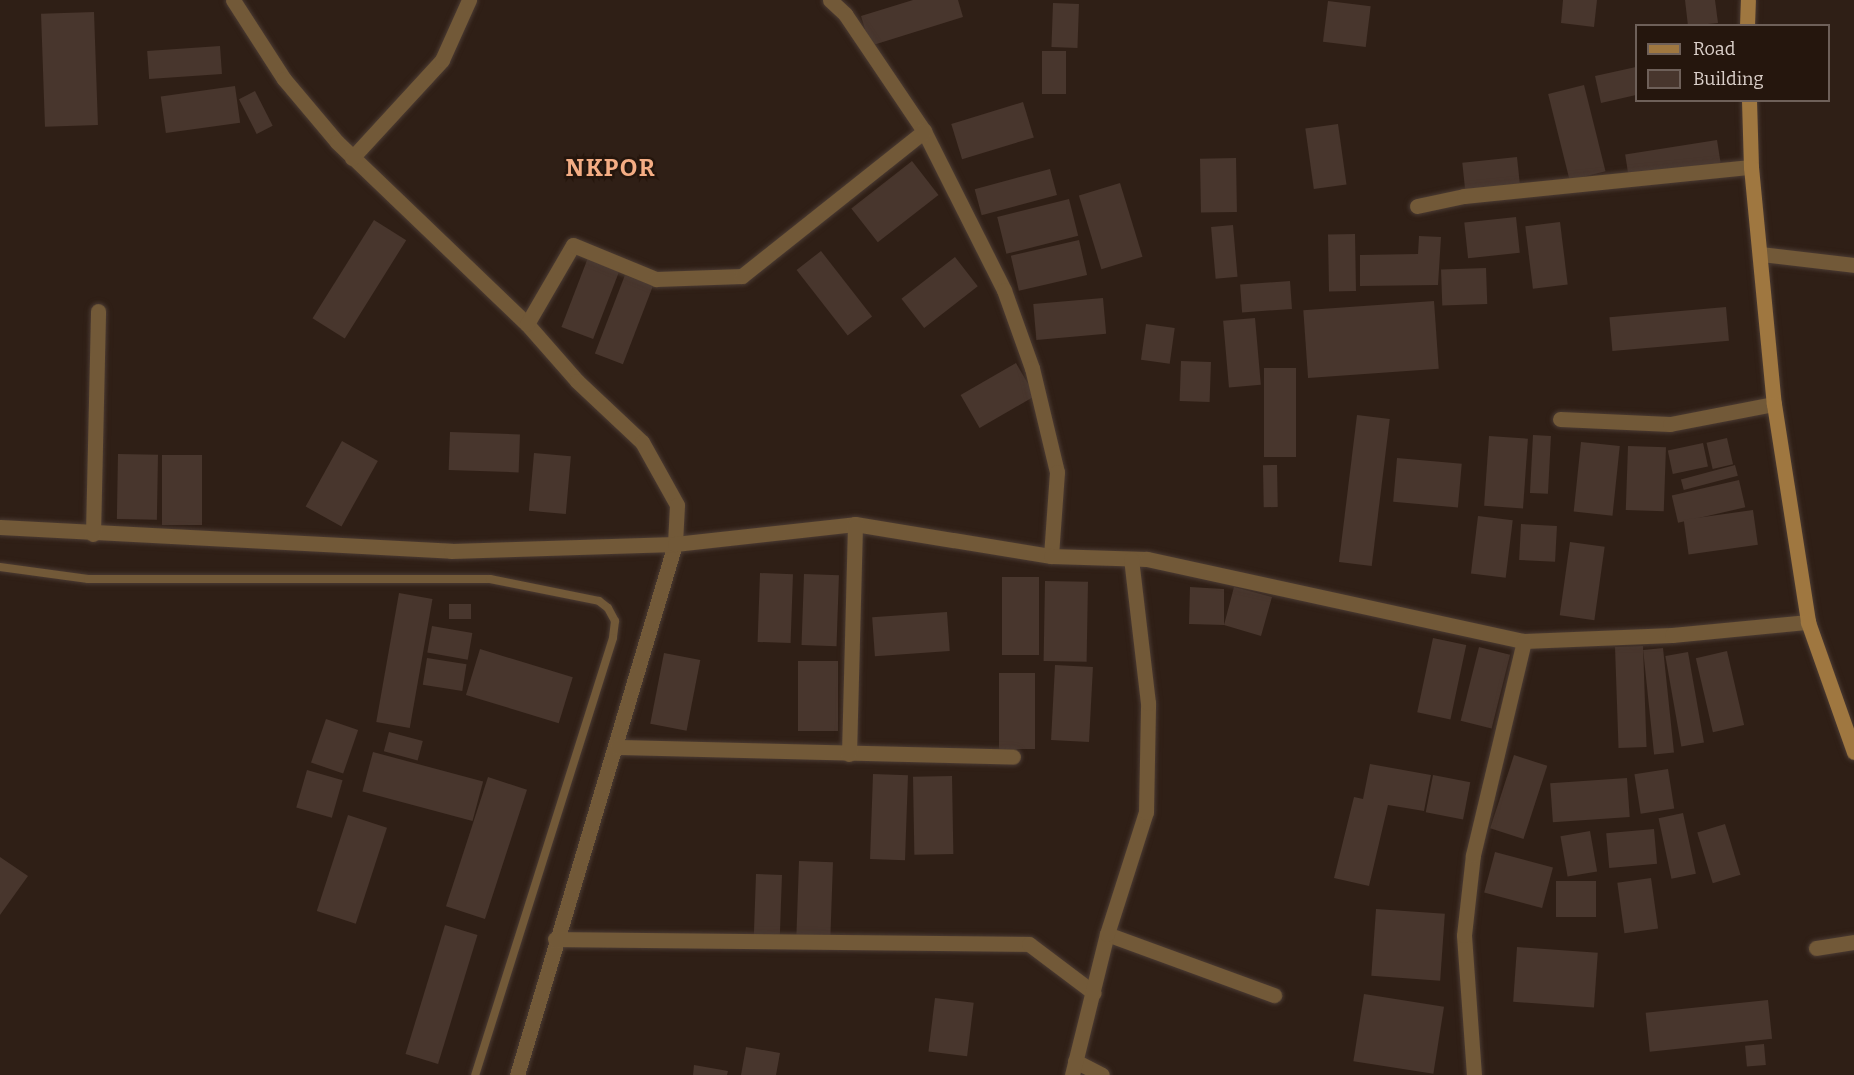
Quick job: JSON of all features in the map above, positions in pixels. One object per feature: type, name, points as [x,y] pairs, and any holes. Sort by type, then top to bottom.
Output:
[{"type":"main road","points":[[1747,24],[1748,0]]},
{"type":"main road","points":[[1749,102],[1751,167],[1774,404],[1808,622],[1854,752]]},
{"type":"street","points":[[233,0],[284,79],[352,158],[527,324],[577,381],[642,442],[677,505],[675,544],[617,747],[555,939],[517,1075]]},
{"type":"street","points":[[352,158],[442,60],[469,0]]},
{"type":"street","points":[[830,0],[844,14],[924,131],[1004,290],[1032,368],[1057,472],[1051,556]]},
{"type":"street","points":[[527,324],[573,245],[656,279],[742,276],[924,131]]},
{"type":"street","points":[[1418,206],[1464,196],[1751,167]]},
{"type":"street","points":[[1761,254],[1854,265]]},
{"type":"street","points":[[93,534],[98,311]]},
{"type":"street","points":[[1560,419],[1670,424],[1774,404]]},
{"type":"street","points":[[849,754],[855,524]]},
{"type":"street","points":[[0,527],[93,534],[451,551],[675,544],[855,524],[1051,556],[1147,559],[1524,641],[1672,634],[1808,622]]},
{"type":"street","points":[[1102,1075],[1073,1068],[1094,993],[1107,934],[1146,812],[1148,703],[1131,559]]},
{"type":"street","points":[[1474,1075],[1464,935],[1470,878],[1524,641]]},
{"type":"street","points":[[617,747],[1013,757]]},
{"type":"street","points":[[1107,934],[1274,995]]},
{"type":"street","points":[[555,939],[1029,944],[1094,993]]},
{"type":"street","points":[[1816,948],[1854,942]]},
{"type":"lane","points":[[0,567],[88,579],[490,579],[599,601],[608,608],[615,621],[613,638],[475,1075]]},
{"type":"building","points":[[913,0],[958,0],[963,17],[870,46],[861,16]]},
{"type":"building","points":[[1563,0],[1597,0],[1594,27],[1561,23]]},
{"type":"building","points":[[1685,0],[1715,0],[1718,23],[1688,24]]},
{"type":"building","points":[[1328,1],[1371,6],[1366,47],[1323,42]]},
{"type":"building","points":[[1053,3],[1079,4],[1077,48],[1051,47]]},
{"type":"building","points":[[94,12],[98,125],[45,127],[41,14]]},
{"type":"building","points":[[220,46],[222,74],[149,79],[147,51]]},
{"type":"building","points":[[1042,51],[1066,51],[1066,94],[1042,94]]},
{"type":"building","points":[[1635,67],[1635,95],[1601,103],[1595,76]]},
{"type":"building","points":[[1584,85],[1606,171],[1570,180],[1548,94]]},
{"type":"building","points":[[235,86],[240,123],[166,133],[161,96]]},
{"type":"building","points":[[255,91],[273,126],[257,134],[239,99]]},
{"type":"building","points":[[1023,102],[1034,137],[962,159],[951,124]]},
{"type":"building","points":[[1338,124],[1346,184],[1314,189],[1305,129]]},
{"type":"building","points":[[1717,140],[1722,170],[1630,184],[1625,155]]},
{"type":"building","points":[[1517,157],[1520,186],[1465,192],[1462,163]]},
{"type":"building","points":[[1236,158],[1237,212],[1201,213],[1200,159]]},
{"type":"building","points":[[912,161],[938,195],[878,242],[851,208]]},
{"type":"building","points":[[1050,169],[1057,195],[982,215],[975,189]]},
{"type":"building","points":[[1120,183],[1143,257],[1101,269],[1079,196]]},
{"type":"building","points":[[1069,199],[1078,236],[1006,254],[997,217]]},
{"type":"building","points":[[1516,217],[1520,253],[1468,258],[1464,222]]},
{"type":"building","points":[[374,220],[406,240],[345,339],[313,318]]},
{"type":"building","points":[[1560,222],[1568,285],[1533,289],[1525,226]]},
{"type":"building","points":[[1233,225],[1238,277],[1216,279],[1211,227]]},
{"type":"building","points":[[1328,234],[1355,234],[1356,291],[1329,291]]},
{"type":"building","points":[[1419,236],[1441,237],[1438,285],[1360,286],[1360,255],[1418,254]]},
{"type":"building","points":[[1079,240],[1087,275],[1019,291],[1011,256]]},
{"type":"building","points":[[821,251],[872,316],[848,335],[797,270]]},
{"type":"building","points":[[589,255],[621,267],[593,339],[561,327]]},
{"type":"building","points":[[955,257],[978,286],[924,328],[901,299]]},
{"type":"building","points":[[1486,268],[1487,304],[1442,306],[1441,270]]},
{"type":"building","points":[[625,275],[653,286],[623,364],[595,353]]},
{"type":"building","points":[[1290,281],[1292,309],[1242,312],[1240,284]]},
{"type":"building","points":[[1103,298],[1106,334],[1036,340],[1033,304]]},
{"type":"building","points":[[1434,301],[1439,369],[1308,378],[1303,310]]},
{"type":"building","points":[[1726,307],[1729,341],[1612,351],[1609,317]]},
{"type":"building","points":[[1255,318],[1261,385],[1229,388],[1223,321]]},
{"type":"building","points":[[1146,324],[1175,328],[1170,364],[1141,360]]},
{"type":"building","points":[[1181,361],[1211,362],[1210,402],[1180,401]]},
{"type":"building","points":[[1016,363],[1035,396],[980,428],[961,395]]},
{"type":"building","points":[[1264,368],[1296,368],[1296,457],[1264,457]]},
{"type":"building","points":[[1357,415],[1390,419],[1372,566],[1339,562]]},
{"type":"building","points":[[450,432],[520,434],[519,472],[449,470]]},
{"type":"building","points":[[1533,435],[1551,436],[1548,494],[1530,493]]},
{"type":"building","points":[[1489,436],[1528,439],[1523,509],[1484,506]]},
{"type":"building","points":[[1727,438],[1733,464],[1713,469],[1707,443]]},
{"type":"building","points":[[342,441],[378,461],[341,526],[306,507]]},
{"type":"building","points":[[1581,442],[1620,446],[1612,516],[1574,512]]},
{"type":"building","points":[[1703,443],[1708,466],[1673,474],[1668,450]]},
{"type":"building","points":[[1628,446],[1666,447],[1664,511],[1626,510]]},
{"type":"building","points":[[534,453],[571,456],[566,514],[529,511]]},
{"type":"building","points":[[118,454],[158,455],[157,520],[117,519]]},
{"type":"building","points":[[162,455],[202,455],[202,525],[162,525]]},
{"type":"building","points":[[1397,458],[1462,464],[1458,507],[1393,502]]},
{"type":"building","points":[[1263,465],[1277,465],[1278,507],[1264,507]]},
{"type":"building","points":[[1735,465],[1738,476],[1684,490],[1681,479]]},
{"type":"building","points":[[1739,480],[1745,507],[1678,523],[1672,496]]},
{"type":"building","points":[[1753,510],[1758,545],[1689,554],[1684,520]]},
{"type":"building","points":[[1478,516],[1513,520],[1506,578],[1471,574]]},
{"type":"building","points":[[1521,524],[1557,526],[1555,562],[1519,560]]},
{"type":"building","points":[[1570,542],[1605,547],[1594,620],[1560,615]]},
{"type":"building","points":[[760,573],[793,574],[791,643],[758,642]]},
{"type":"building","points":[[804,574],[839,575],[837,646],[802,645]]},
{"type":"building","points":[[1002,577],[1039,577],[1039,655],[1002,655]]},
{"type":"building","points":[[1045,581],[1088,582],[1087,662],[1044,661]]},
{"type":"building","points":[[1190,587],[1224,589],[1224,625],[1189,624]]},
{"type":"building","points":[[1234,587],[1272,597],[1261,636],[1224,625]]},
{"type":"building","points":[[399,593],[432,599],[410,728],[376,722]]},
{"type":"building","points":[[449,604],[471,604],[471,619],[449,619]]},
{"type":"building","points":[[947,612],[950,651],[875,656],[872,617]]},
{"type":"building","points":[[432,626],[472,633],[468,660],[427,653]]},
{"type":"building","points":[[1433,638],[1466,645],[1450,719],[1417,712]]},
{"type":"building","points":[[1643,646],[1647,747],[1619,748],[1615,647]]},
{"type":"building","points":[[1479,647],[1510,655],[1492,728],[1461,721]]},
{"type":"building","points":[[1663,648],[1674,752],[1654,755],[1643,650]]},
{"type":"building","points":[[480,649],[573,677],[559,723],[466,695]]},
{"type":"building","points":[[1727,651],[1744,725],[1713,732],[1696,658]]},
{"type":"building","points":[[1688,652],[1704,743],[1681,747],[1665,656]]},
{"type":"building","points":[[664,653],[700,660],[687,731],[650,724]]},
{"type":"building","points":[[427,658],[467,664],[462,691],[423,685]]},
{"type":"building","points":[[798,661],[838,661],[838,731],[798,731]]},
{"type":"building","points":[[1055,665],[1093,667],[1089,742],[1051,740]]},
{"type":"building","points":[[999,673],[1035,673],[1035,749],[999,749]]},
{"type":"building","points":[[326,719],[358,730],[343,774],[311,762]]},
{"type":"building","points":[[389,732],[423,741],[418,760],[384,751]]},
{"type":"building","points":[[373,752],[483,782],[473,821],[362,792]]},
{"type":"building","points":[[1514,755],[1547,766],[1523,839],[1490,828]]},
{"type":"building","points":[[1370,764],[1431,775],[1424,811],[1388,805],[1369,886],[1334,878],[1354,797],[1363,799]]},
{"type":"building","points":[[1668,769],[1674,809],[1641,814],[1634,774]]},
{"type":"building","points":[[307,770],[343,780],[332,818],[296,807]]},
{"type":"building","points":[[873,774],[908,775],[905,860],[870,859]]},
{"type":"building","points":[[1433,775],[1470,782],[1463,820],[1426,812]]},
{"type":"building","points":[[952,776],[953,854],[914,855],[913,777]]},
{"type":"building","points":[[488,777],[527,790],[485,919],[446,906]]},
{"type":"building","points":[[1627,778],[1630,817],[1553,822],[1550,783]]},
{"type":"building","points":[[1683,813],[1696,874],[1671,879],[1659,818]]},
{"type":"building","points":[[348,815],[387,828],[356,924],[317,911]]},
{"type":"building","points":[[1725,824],[1740,875],[1713,883],[1697,832]]},
{"type":"building","points":[[1654,829],[1657,864],[1609,868],[1606,833]]},
{"type":"building","points":[[1590,831],[1597,871],[1568,877],[1560,836]]},
{"type":"building","points":[[1495,852],[1553,868],[1542,908],[1484,893]]},
{"type":"building","points":[[0,857],[28,876],[0,915]]},
{"type":"building","points":[[799,861],[833,862],[830,948],[796,947]]},
{"type":"building","points":[[756,874],[782,875],[780,942],[754,941]]},
{"type":"building","points":[[1651,878],[1658,929],[1624,933],[1617,883]]},
{"type":"building","points":[[1556,881],[1596,881],[1596,917],[1556,917]]},
{"type":"building","points":[[1376,909],[1445,914],[1440,981],[1371,976]]},
{"type":"building","points":[[445,925],[478,935],[438,1064],[406,1054]]},
{"type":"building","points":[[1517,947],[1598,953],[1594,1008],[1513,1002]]},
{"type":"building","points":[[1364,994],[1444,1007],[1433,1074],[1353,1061]]},
{"type":"building","points":[[935,998],[974,1003],[967,1056],[928,1052]]},
{"type":"building","points":[[1768,1000],[1772,1039],[1650,1052],[1646,1013]]},
{"type":"building","points":[[1764,1044],[1766,1065],[1747,1067],[1745,1046]]},
{"type":"building","points":[[746,1047],[780,1053],[776,1075],[741,1075]]},
{"type":"building","points":[[694,1065],[728,1071],[727,1075],[693,1075]]},
{"type":"district","name":"NKPOR","points":[[611,169]]}]
